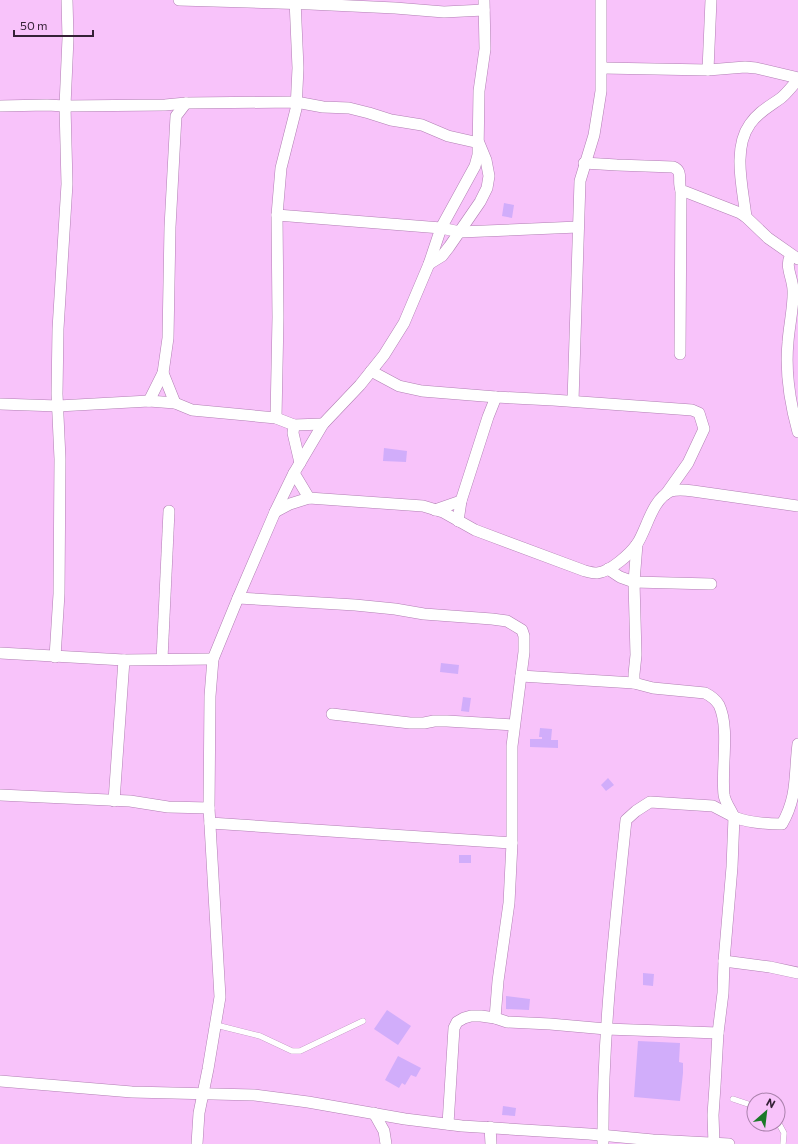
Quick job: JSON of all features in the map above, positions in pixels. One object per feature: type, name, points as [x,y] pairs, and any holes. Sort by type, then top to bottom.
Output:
[{"type":"street","points":[[55,657],[59,578],[60,459],[57,394],[58,330],[67,184],[65,106],[68,38],[67,0]]},
{"type":"street","points":[[179,0],[295,2],[444,12],[484,5],[485,49],[479,91],[479,143],[475,166],[441,228],[429,264],[404,323],[384,355],[360,385],[323,424],[297,468],[275,512],[213,659],[210,696],[208,808],[220,997],[208,1069],[202,1093],[197,1144]]},
{"type":"street","points":[[573,401],[580,181],[584,163],[594,135],[601,91],[601,0]]},
{"type":"street","points":[[708,70],[711,0]]},
{"type":"street","points":[[276,418],[278,288],[277,215],[281,168],[296,109],[298,68],[295,2]]},
{"type":"street","points":[[602,68],[708,70],[745,67],[756,68],[798,79],[782,97],[763,110],[750,124],[742,142],[739,165],[746,217]]},
{"type":"street","points":[[0,106],[165,105],[186,103],[296,102],[322,107],[349,108],[391,120],[422,125],[448,136],[479,143]]},
{"type":"street","points":[[149,401],[163,373],[168,338],[170,227],[176,116],[186,103]]},
{"type":"street","points":[[165,105],[176,116]]},
{"type":"street","points":[[429,264],[442,256],[480,202],[487,188],[489,176],[486,160],[479,143]]},
{"type":"street","points":[[584,163],[673,167],[679,171],[679,186],[681,190],[680,354]]},
{"type":"street","points":[[681,190],[740,213],[768,238],[794,257],[788,262],[793,290],[787,344],[787,371],[792,409],[798,432]]},
{"type":"street","points":[[277,215],[441,228],[460,232],[578,227]]},
{"type":"street","points":[[275,512],[290,504],[309,498],[423,506],[435,510],[476,530],[585,571],[598,573],[608,569],[620,561],[636,544],[653,510],[688,463],[704,429],[699,413],[692,410],[422,391],[399,386],[371,371]]},
{"type":"street","points":[[163,373],[175,403]]},
{"type":"street","points":[[458,521],[461,502],[488,417],[496,397]]},
{"type":"street","points":[[0,404],[58,406],[149,401],[175,403],[192,410],[276,418],[294,425],[323,424]]},
{"type":"street","points":[[294,425],[293,433],[297,468],[309,498]]},
{"type":"street","points":[[666,494],[672,491],[693,491],[798,506]]},
{"type":"street","points":[[435,510],[461,502]]},
{"type":"street","points":[[162,659],[169,511]]},
{"type":"street","points":[[634,683],[636,655],[634,582],[636,544]]},
{"type":"street","points":[[608,569],[620,577],[634,582],[711,584]]},
{"type":"street","points":[[238,598],[355,605],[395,609],[424,614],[507,621],[522,630],[524,636],[524,652],[512,746],[512,843],[509,903],[498,982],[495,1018]]},
{"type":"street","points":[[0,653],[124,660],[213,659]]},
{"type":"street","points":[[114,801],[124,660]]},
{"type":"street","points":[[521,676],[634,683],[653,688],[705,693],[712,697],[719,705],[724,723],[724,796],[734,817],[723,993],[718,1033],[716,1086],[713,1115],[714,1143]]},
{"type":"street","points":[[332,714],[410,723],[447,721],[514,725]]},
{"type":"street","points":[[603,1140],[606,1029],[610,966],[626,820],[650,802],[713,806],[744,821],[754,823],[782,824],[787,815],[796,786],[798,744]]},
{"type":"street","points":[[0,795],[130,801],[168,807],[208,808]]},
{"type":"street","points":[[210,823],[512,843]]},
{"type":"street","points":[[724,961],[770,967],[798,973]]},
{"type":"street","points":[[448,1124],[454,1028],[457,1022],[464,1018],[471,1016],[495,1018],[507,1022],[606,1029],[718,1033]]},
{"type":"street","points":[[0,1081],[132,1092],[254,1095],[448,1124],[490,1127],[603,1140],[653,1140],[728,1144]]},
{"type":"street","points":[[374,1113],[384,1132],[386,1144]]},
{"type":"street","points":[[384,1132],[396,1117]]},
{"type":"street","points":[[490,1127],[490,1144]]},
{"type":"lane","points":[[216,1025],[260,1036],[292,1051],[300,1051],[363,1022]]},
{"type":"lane","points":[[733,1099],[746,1103]]},
{"type":"lane","points":[[783,1132],[783,1144]]},
{"type":"building","points":[[504,203],[514,205],[512,218],[502,216]]},
{"type":"building","points":[[384,448],[407,451],[406,462],[383,461]]},
{"type":"building","points":[[441,663],[459,665],[458,674],[440,672]]},
{"type":"building","points":[[463,697],[471,698],[469,712],[461,711]]},
{"type":"building","points":[[540,728],[552,729],[551,740],[558,740],[558,748],[530,747],[530,739],[542,739],[542,737],[539,737]]},
{"type":"building","points":[[608,778],[614,785],[606,791],[601,785]]},
{"type":"building","points":[[459,855],[471,855],[471,863],[459,863]]},
{"type":"building","points":[[643,973],[654,974],[653,986],[643,985]]},
{"type":"building","points":[[506,996],[530,999],[529,1010],[506,1009]]},
{"type":"building","points":[[387,1010],[411,1026],[398,1045],[374,1029]]},
{"type":"building","points":[[638,1041],[680,1043],[679,1062],[683,1063],[683,1073],[680,1101],[634,1097]]},
{"type":"building","points":[[398,1056],[421,1068],[416,1077],[411,1075],[405,1085],[402,1083],[399,1088],[385,1080]]},
{"type":"building","points":[[503,1106],[516,1108],[515,1116],[502,1115]]}]
